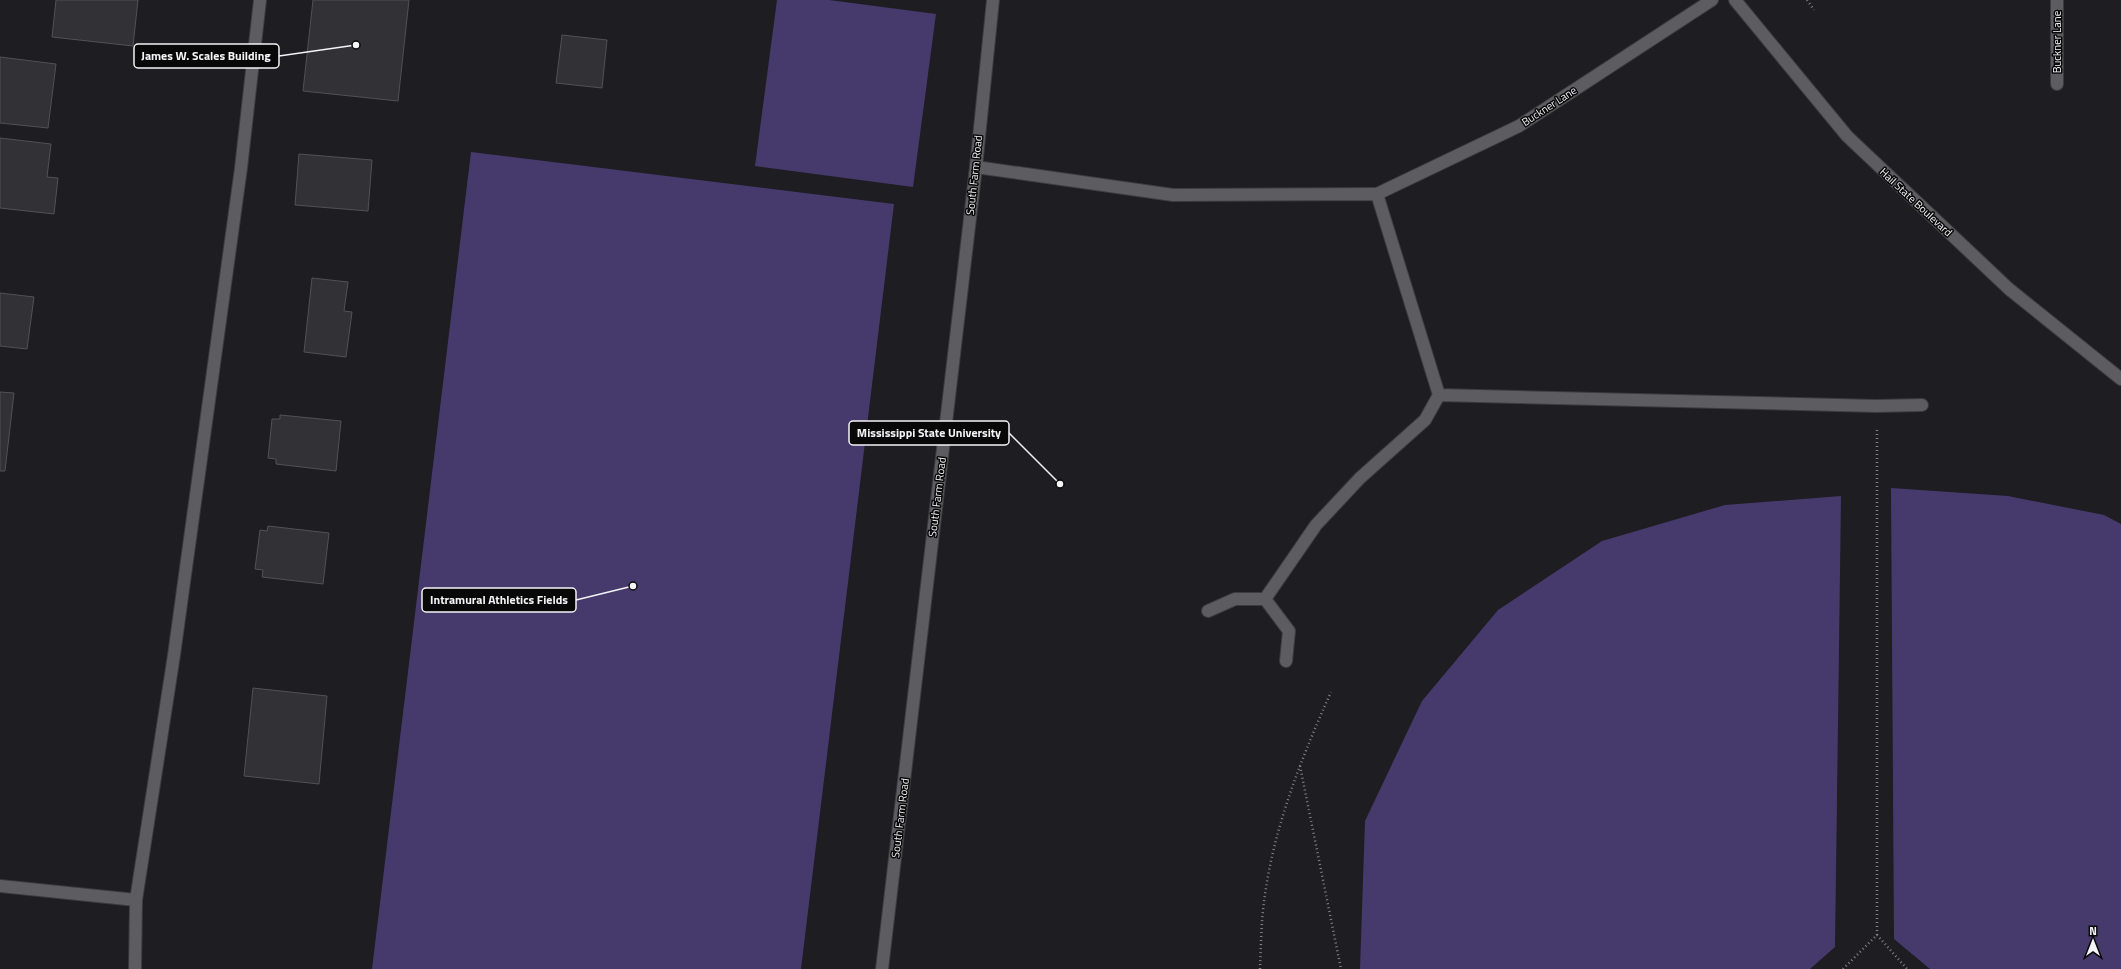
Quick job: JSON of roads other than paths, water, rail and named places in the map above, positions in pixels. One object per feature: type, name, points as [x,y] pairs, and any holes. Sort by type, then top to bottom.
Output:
[{"type":"street","points":[[135,969],[136,900],[176,639],[240,176],[260,0]]},
{"type":"street","name":"South Farm Road","points":[[882,969],[976,167],[993,0]]},
{"type":"street","name":"Buckner Lane","points":[[1377,194],[1519,126],[1712,0]]},
{"type":"street","name":"Hail State Boulevard","points":[[1735,0],[1847,136],[2009,289],[2121,379]]},
{"type":"street","name":"Buckner Lane","points":[[2056,0],[2056,84]]},
{"type":"street","points":[[976,167],[1173,195],[1377,194],[1439,395],[1425,420],[1360,478],[1316,525],[1265,599]]},
{"type":"street","points":[[1439,395],[1876,406],[1922,405]]},
{"type":"street","points":[[1208,611],[1235,599],[1265,599]]},
{"type":"street","points":[[1265,599],[1289,631],[1286,661]]},
{"type":"street","points":[[0,886],[136,900]]},
{"type":"place","name":"James W. Scales Building","points":[[356,45]]},
{"type":"place","name":"Mississippi State University","points":[[1060,484]]},
{"type":"place","name":"Intramural Athletics Fields","points":[[633,586]]}]
